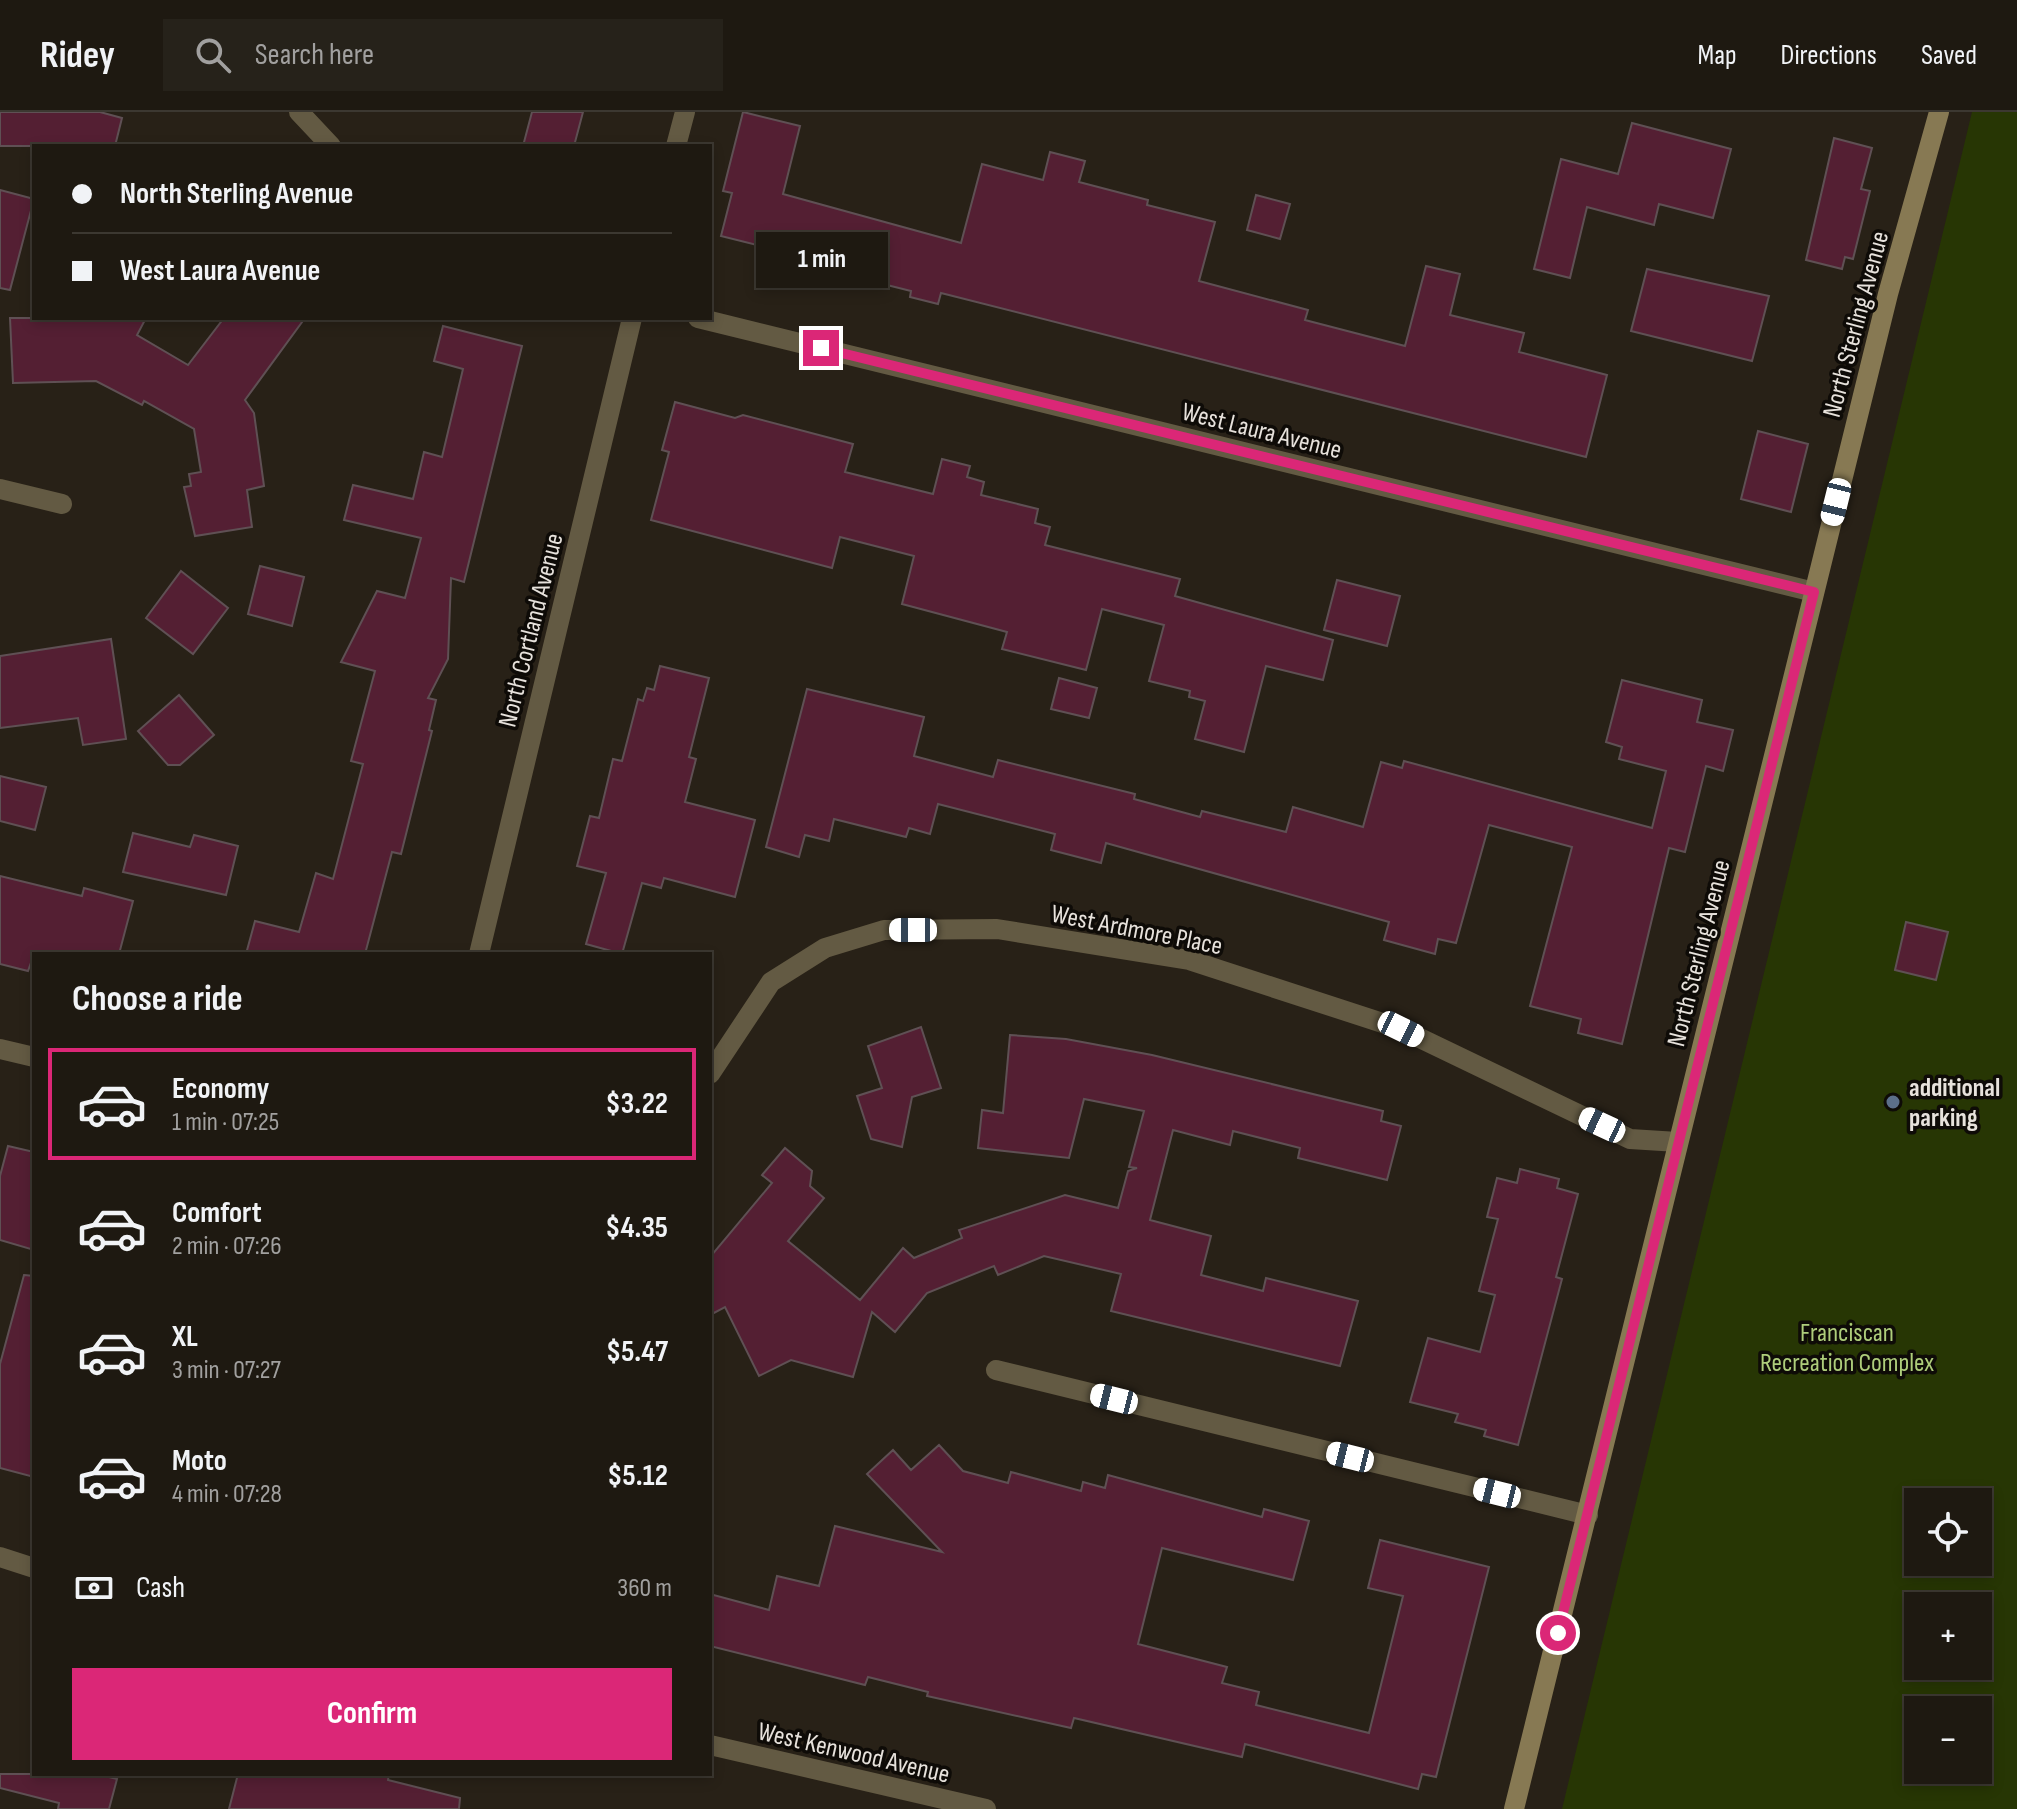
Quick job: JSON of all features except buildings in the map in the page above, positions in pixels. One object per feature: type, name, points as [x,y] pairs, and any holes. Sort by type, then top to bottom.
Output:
[{"type":"street","points":[[299,112],[329,144]]},
{"type":"street","points":[[677,144],[685,112]]},
{"type":"street","name":"North Sterling Avenue","points":[[1514,1809],[1888,294],[1939,112]]},
{"type":"street","name":"North Cortland Avenue","points":[[479,952],[632,320]]},
{"type":"street","name":"West Laura Avenue","points":[[706,320],[1814,592]]},
{"type":"street","points":[[0,489],[62,504]]},
{"type":"street","name":"West Ardmore Place","points":[[712,1071],[771,982],[825,948],[884,930],[997,929],[1189,960],[1401,1029],[1630,1139],[1678,1142]]},
{"type":"street","points":[[0,1049],[32,1057]]},
{"type":"street","points":[[996,1370],[1588,1515]]},
{"type":"street","points":[[0,1557],[32,1567]]},
{"type":"street","name":"West Kenwood Avenue","points":[[712,1745],[986,1809]]},
{"type":"green space","name":"Franciscan Recreation Complex","points":[[1972,112],[2017,112],[2017,1809],[1562,1809]]},
{"type":"place","name":"additional parking","points":[[1893,1102]]},
{"type":"route","points":[[821,348],[1814,592],[1558,1633]]}]
